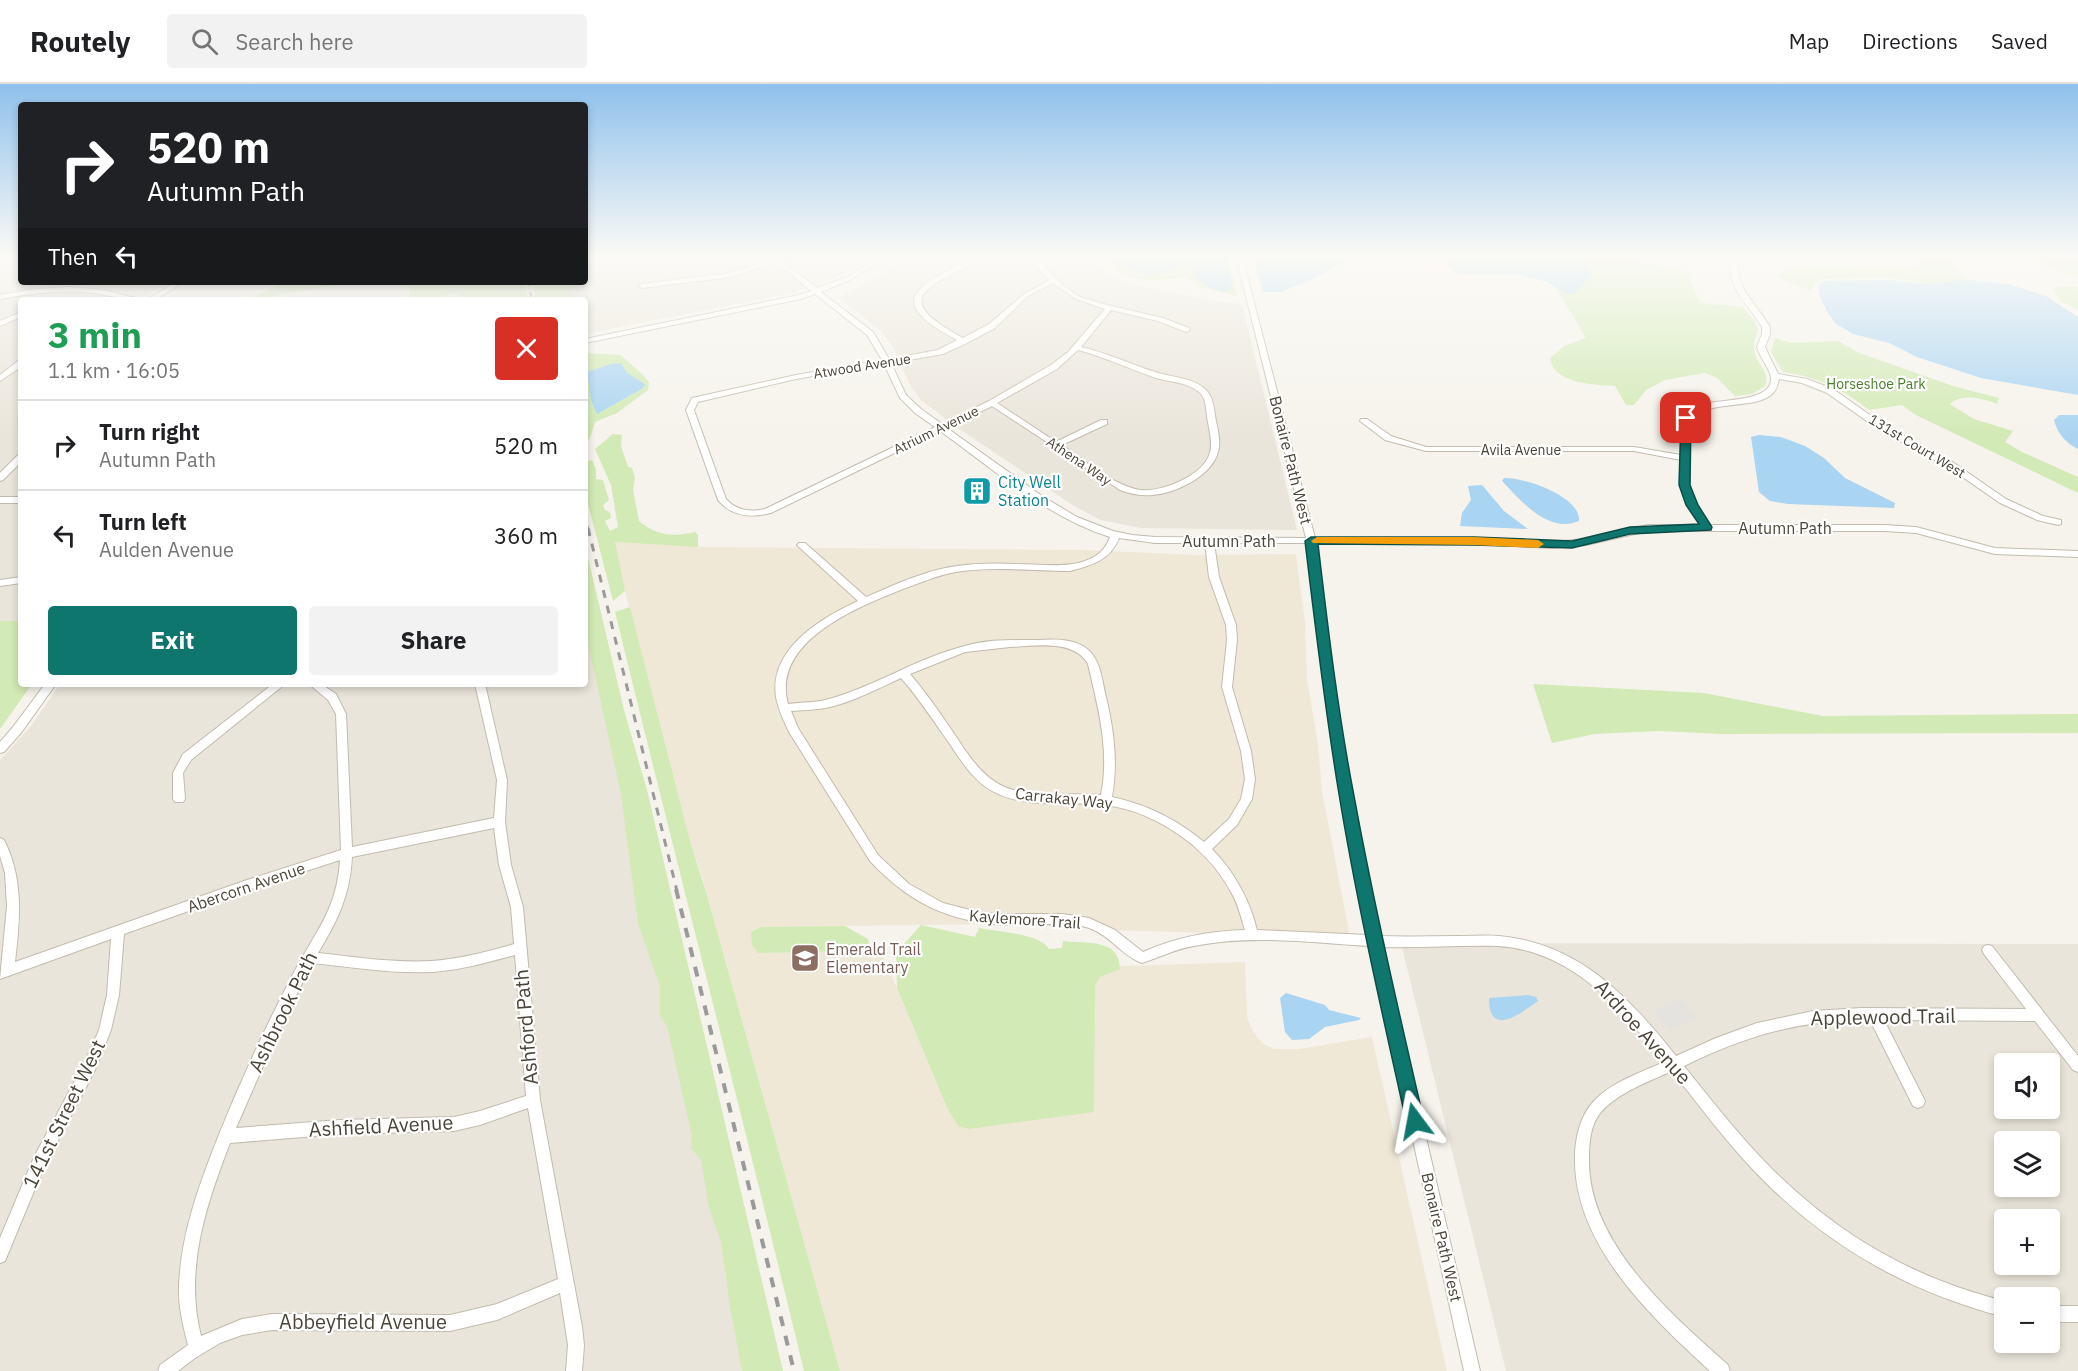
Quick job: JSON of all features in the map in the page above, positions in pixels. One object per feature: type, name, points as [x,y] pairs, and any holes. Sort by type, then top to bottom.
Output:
[{"type":"street","points":[[0,324],[17,316]]},
{"type":"street","points":[[588,340],[712,316]]},
{"type":"street","name":"Autumn Path","points":[[848,316],[870,334],[888,362],[906,400],[941,428],[1067,517],[1087,527],[1115,536],[1140,540],[1474,541],[1572,544],[1639,529],[1707,527],[1902,529],[1927,532],[1995,551],[2078,554]]},
{"type":"street","points":[[927,316],[935,325],[964,341]]},
{"type":"street","name":"Atwood Avenue","points":[[741,513],[728,507],[722,500],[690,405],[694,400],[703,396],[806,375],[935,354],[964,341],[1004,316]]},
{"type":"street","name":"Atrium Avenue","points":[[741,513],[768,511],[992,403],[1066,359],[1104,316]]},
{"type":"street","points":[[1148,316],[1166,320],[1186,330]]},
{"type":"street","name":"Bonaire Path West","points":[[1254,316],[1311,541],[1331,701],[1374,941],[1472,1371]]},
{"type":"street","points":[[1707,527],[1687,491],[1684,424],[1690,412],[1712,403],[1760,398],[1772,390],[1775,382],[1774,376],[1761,347],[1766,327],[1758,316]]},
{"type":"street","name":"Athena Way","points":[[992,403],[1119,487],[1146,493],[1162,492],[1179,486],[1203,470],[1214,452],[1215,442],[1208,398],[1203,391],[1189,384],[1141,372],[1105,355],[1078,348]]},
{"type":"street","points":[[0,379],[18,365]]},
{"type":"street","name":"131st Court West","points":[[1774,376],[1810,383],[1836,394],[1881,427],[1951,465],[2003,501],[2040,518],[2058,522]]},
{"type":"street","points":[[1056,445],[1104,422]]},
{"type":"street","name":"Avila Avenue","points":[[1364,422],[1388,438],[1416,447],[1440,450],[1634,449],[1684,458]]},
{"type":"street","points":[[0,478],[18,460]]},
{"type":"street","points":[[0,500],[18,500]]},
{"type":"street","points":[[1106,800],[1112,764],[1099,691],[1089,656],[1076,646],[1056,643],[1003,644],[966,648],[834,702],[797,705],[784,709],[781,683],[790,658],[813,631],[831,618],[864,601],[936,574],[954,570],[978,567],[1071,567],[1085,564],[1112,548],[1115,536]]},
{"type":"street","points":[[1204,849],[1233,822],[1246,799],[1250,779],[1246,751],[1227,687],[1232,640],[1231,625],[1214,577],[1209,540]]},
{"type":"street","points":[[802,545],[864,601]]},
{"type":"street","points":[[0,583],[18,580]]},
{"type":"street","name":"Carrakay Way","points":[[903,673],[966,759],[996,788],[1009,793],[1031,796],[1106,800],[1150,813],[1192,838],[1204,849],[1239,894],[1250,920],[1252,935]]},
{"type":"street","points":[[0,749],[49,687]]},
{"type":"street","points":[[179,799],[177,778],[187,757],[276,687]]},
{"type":"street","name":"Ashbrook Path","points":[[196,1346],[187,1306],[190,1248],[199,1208],[257,1060],[308,957],[337,907],[345,879],[347,853],[341,714],[333,697],[318,687]]},
{"type":"street","name":"Ashford Path","points":[[481,687],[502,780],[499,822],[505,864],[517,907],[533,1100],[576,1345],[574,1371]]},
{"type":"street","name":"Kaylemore Trail","points":[[784,709],[793,729],[874,858],[886,872],[911,891],[946,911],[966,916],[993,919],[1068,919],[1089,923],[1105,930],[1142,958]]},
{"type":"street","name":"Abercorn Avenue","points":[[4,972],[244,886],[347,853],[499,822]]},
{"type":"street","points":[[0,843],[9,861],[13,888],[4,972]]},
{"type":"street","name":"141st Street West","points":[[0,1256],[39,1162],[90,1066],[105,1030],[113,995],[118,932]]},
{"type":"street","name":"Ardroe Avenue","points":[[1142,958],[1176,945],[1252,935],[1374,941],[1513,942],[1557,956],[1580,967],[1613,993],[1767,1173],[1837,1234],[1889,1266],[1934,1288],[1994,1306]]},
{"type":"street","points":[[308,957],[384,965],[435,966],[475,960],[519,948]]},
{"type":"street","points":[[1988,950],[2078,1065]]},
{"type":"street","points":[[1874,1014],[1918,1101]]},
{"type":"street","name":"Applewood Trail","points":[[1722,1371],[1689,1341],[1628,1273],[1606,1244],[1593,1221],[1583,1187],[1581,1155],[1584,1137],[1596,1108],[1619,1090],[1674,1064],[1740,1035],[1779,1023],[1830,1015],[2040,1015]]},
{"type":"street","name":"Ashfield Avenue","points":[[226,1136],[340,1127],[454,1124],[480,1118],[533,1100]]},
{"type":"street","name":"Abbeyfield Avenue","points":[[166,1371],[196,1346],[233,1329],[260,1323],[435,1323],[465,1320],[497,1312],[566,1283]]},
{"type":"street","points":[[2060,1314],[2078,1314]]},
{"type":"shaded area","points":[[0,316],[18,316],[18,621],[0,621]]},
{"type":"shaded area","points":[[588,316],[676,316],[588,333]]},
{"type":"shaded area","points":[[862,316],[1245,316],[1297,530],[1141,528],[1101,520],[1074,506],[955,426],[921,400],[911,387],[893,347],[882,332]]},
{"type":"shaded area","name":"Emerald Trail Elementary","points":[[615,542],[704,547],[1084,550],[1199,555],[1296,554],[1305,623],[1307,680],[1318,744],[1322,791],[1350,937],[1105,930],[1089,923],[761,927],[751,932],[758,953],[876,951],[883,955],[948,1110],[958,1126],[1095,967],[1245,962],[1247,1017],[1252,1030],[1263,1044],[1274,1049],[1299,1049],[1372,1037],[1447,1371],[840,1371],[702,876],[690,841],[618,564]]},
{"type":"shaded area","points":[[588,610],[761,1371],[0,1371],[0,760],[31,726],[58,687],[588,687]]},
{"type":"shaded area","points":[[1401,943],[2078,944],[2078,1371],[1506,1371]]},
{"type":"shaded area","points":[[1681,998],[1697,1017],[1669,1030],[1654,1011]]},
{"type":"green space","points":[[1573,316],[1751,316],[1758,330],[1754,350],[1765,373],[1765,386],[1752,394],[1735,396],[1717,378],[1705,373],[1665,380],[1646,390],[1634,405],[1626,405],[1615,386],[1576,381],[1567,378],[1553,367],[1550,358],[1564,346],[1586,338]]},
{"type":"green space","name":"Horseshoe Park","points":[[1775,338],[1791,343],[1838,341],[1857,352],[1953,386],[1999,398],[1997,404],[1979,398],[1966,398],[1950,404],[1974,419],[2013,431],[2005,442],[2078,477],[2078,493],[1916,415],[1902,405],[1869,410],[1829,385],[1783,372],[1771,352]]},
{"type":"green space","points":[[588,353],[621,355],[644,376],[649,383],[648,390],[617,413],[595,422],[588,440]]},
{"type":"green space","points":[[613,434],[622,435],[621,446],[628,467],[632,468],[635,478],[633,490],[639,521],[652,530],[666,534],[680,535],[695,532],[698,535],[698,547],[615,542],[625,591],[613,601],[588,504],[588,461],[592,460],[596,469],[596,479],[603,480],[609,500],[603,505],[605,510],[610,512],[611,518],[605,521],[610,531],[618,527],[611,485],[595,449]]},
{"type":"green space","points":[[588,558],[624,710],[647,790],[783,1371],[742,1371],[721,1241],[709,1208],[701,1160],[691,1148],[692,1136],[667,1026],[660,1016],[660,986],[638,924],[621,794],[588,644]]},
{"type":"green space","points":[[630,607],[690,841],[840,1371],[804,1371],[615,612]]},
{"type":"green space","points":[[0,621],[18,621],[18,687],[30,687],[0,729]]},
{"type":"green space","points":[[1533,684],[1704,693],[1823,716],[2078,714],[2078,733],[1723,734],[1659,731],[1595,734],[1552,743]]},
{"type":"green space","points":[[921,925],[975,937],[979,928],[1028,936],[1049,949],[1062,948],[1063,941],[1091,943],[1108,947],[1114,952],[1120,969],[1100,977],[1095,985],[1094,1112],[969,1129],[958,1126],[948,1110],[897,988],[896,953]]},
{"type":"green space","points":[[845,926],[868,939],[871,951],[758,953],[752,945],[751,932],[761,927]]},
{"type":"water","points":[[1830,316],[2077,316],[2078,395],[1981,378],[1917,357],[1889,343],[1853,334],[1835,323]]},
{"type":"water","points":[[621,363],[627,373],[645,384],[643,388],[597,414],[591,400],[588,372]]},
{"type":"water","points":[[2059,415],[2078,415],[2078,449],[2066,441],[2057,429],[2054,420]]},
{"type":"water","points":[[1759,435],[1781,437],[1805,446],[1824,458],[1845,478],[1895,503],[1894,508],[1788,504],[1770,501],[1759,492],[1751,437]]},
{"type":"water","points":[[1504,478],[1537,485],[1561,496],[1577,512],[1579,521],[1568,524],[1546,519],[1518,498],[1502,481]]},
{"type":"water","points":[[1482,485],[1504,511],[1528,529],[1460,526],[1462,513],[1471,500],[1468,486]]},
{"type":"water","points":[[1286,993],[1325,1005],[1329,1010],[1361,1018],[1325,1027],[1309,1039],[1292,1040],[1285,1032],[1280,998]]},
{"type":"water","points":[[1528,995],[1536,997],[1538,1001],[1515,1016],[1500,1020],[1494,1017],[1490,1010],[1489,998]]},
{"type":"railway","points":[[588,528],[677,891]]},
{"type":"railway","points":[[676,889],[794,1371]]},
{"type":"slow traffic","points":[[1317,541],[1474,541],[1538,544]]},
{"type":"place","name":"City Well Station","points":[[977,491]]},
{"type":"place","name":"Emerald Trail Elementary","points":[[805,958]]},
{"type":"route","points":[[1415,1121],[1374,941],[1346,795],[1331,701],[1311,541],[1474,541],[1551,545],[1586,542],[1630,530],[1707,527],[1692,505],[1685,485],[1684,424],[1686,418]]}]
